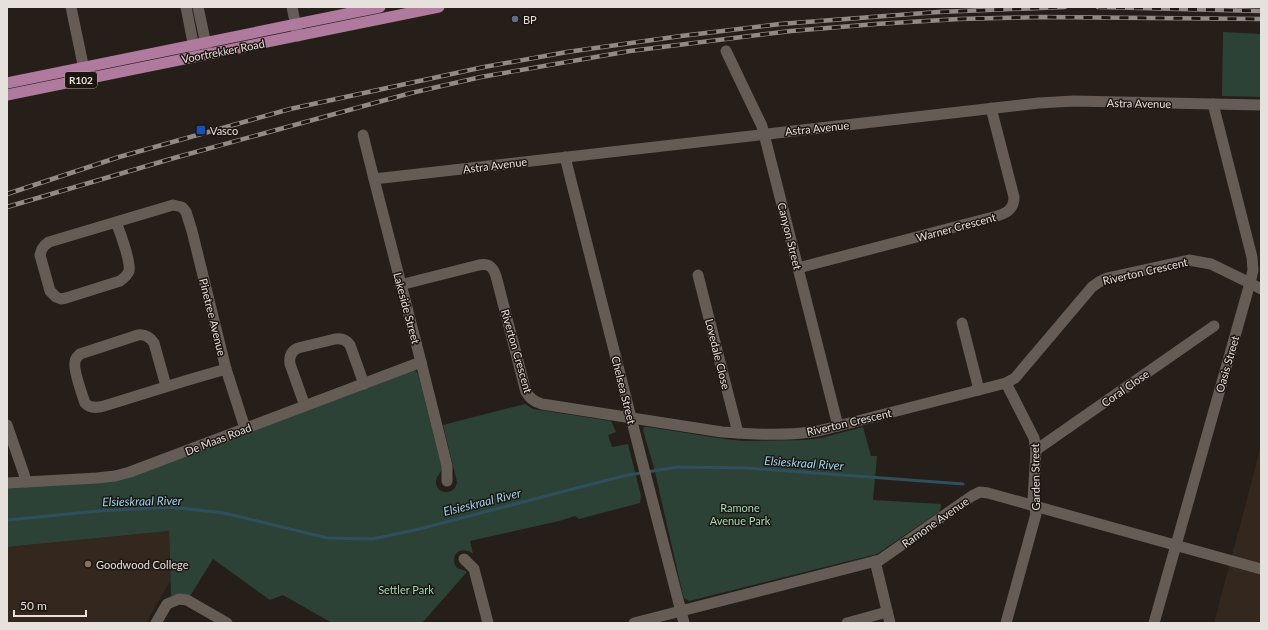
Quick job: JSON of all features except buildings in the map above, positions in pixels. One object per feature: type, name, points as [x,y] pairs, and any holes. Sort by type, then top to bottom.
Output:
[{"type":"main road","name":"Voortrekker Road","points":[[7,83],[380,7]]},
{"type":"main road","name":"Voortrekker Road","points":[[7,95],[298,36],[404,11],[439,7]]},
{"type":"street","points":[[71,7],[86,79]]},
{"type":"street","points":[[186,7],[196,57]]},
{"type":"street","points":[[198,7],[208,54]]},
{"type":"street","points":[[292,7],[298,36]]},
{"type":"street","name":"Canyon Street","points":[[726,52],[762,126],[838,426]]},
{"type":"street","name":"Astra Avenue","points":[[374,179],[1039,103],[1074,101],[1261,105]]},
{"type":"street","name":"Oasis Street","points":[[1154,623],[1253,270],[1252,257],[1213,104]]},
{"type":"street","name":"Warner Crescent","points":[[798,268],[997,216],[1008,211],[1014,203],[1014,197],[991,108]]},
{"type":"street","name":"Lakeside Street","points":[[363,135],[447,466],[447,482]]},
{"type":"street","name":"Chelsea Street","points":[[565,157],[684,623]]},
{"type":"street","name":"Pinetree Avenue","points":[[116,222],[173,205],[179,205],[186,212],[226,370],[245,428]]},
{"type":"street","points":[[116,222],[128,260],[129,268],[126,277],[120,281],[66,298],[61,299],[52,294],[41,260],[40,252],[45,245],[49,242],[116,222]]},
{"type":"street","name":"Riverton Crescent","points":[[400,285],[479,265],[489,265],[494,270],[496,276],[525,386],[530,398],[542,404],[738,434],[787,434],[811,432],[1006,383],[1015,378],[1092,286],[1103,280],[1189,260],[1211,264],[1261,289]]},
{"type":"street","name":"Lovedale Close","points":[[698,274],[738,434]]},
{"type":"street","points":[[962,323],[979,390]]},
{"type":"street","name":"Coral Close","points":[[1036,450],[1214,326]]},
{"type":"street","points":[[166,386],[154,343],[145,335],[138,335],[80,354],[75,361],[75,370],[82,396],[85,403],[91,408],[104,406],[166,386],[226,370]]},
{"type":"street","points":[[305,406],[290,364],[291,354],[298,348],[335,338],[345,340],[350,345],[364,384]]},
{"type":"street","name":"De Maas Road","points":[[7,483],[97,478],[123,474],[421,362]]},
{"type":"street","name":"Garden Street","points":[[1006,383],[1031,430],[1036,450],[1033,500],[1036,514],[1006,623]]},
{"type":"street","points":[[7,425],[26,482]]},
{"type":"street","name":"Ramone Avenue","points":[[634,623],[880,560],[976,493],[984,492],[1261,569]]},
{"type":"street","points":[[464,559],[474,569],[488,623]]},
{"type":"street","points":[[875,561],[890,623]]},
{"type":"street","points":[[156,623],[164,608],[171,602],[179,599],[187,600],[227,623]]},
{"type":"street","points":[[847,623],[888,612]]},
{"type":"shaded area","points":[[1261,446],[1261,623],[1214,623]]},
{"type":"shaded area","name":"Goodwood College","points":[[169,531],[170,581],[146,623],[7,623],[7,547]]},
{"type":"green space","points":[[1223,32],[1261,34],[1261,97],[1222,96]]},
{"type":"green space","name":"Settler Park","points":[[414,370],[418,374],[442,467],[436,482],[439,489],[442,491],[449,492],[453,490],[456,487],[457,482],[443,425],[525,404],[533,409],[611,421],[616,432],[608,435],[612,447],[628,444],[641,496],[640,503],[579,519],[575,516],[470,541],[473,554],[464,550],[460,551],[454,559],[457,568],[466,571],[466,573],[422,623],[332,623],[283,595],[270,600],[213,559],[190,596],[179,594],[171,596],[169,531],[7,547],[7,487],[101,482]]},
{"type":"green space","name":"Ramone Avenue Park","points":[[644,427],[744,441],[806,440],[821,438],[863,427],[871,456],[877,456],[873,500],[941,504],[940,511],[877,554],[689,601],[684,598],[683,595],[654,468],[643,430]]},
{"type":"waterway","name":"Elsieskraal River","points":[[647,472],[677,467],[748,468],[963,484]]},
{"type":"waterway","name":"Elsieskraal River","points":[[7,520],[99,511],[170,507],[224,513],[327,538],[373,539],[419,529],[627,475],[642,473]]},
{"type":"railway","points":[[7,194],[119,157],[290,109],[484,67],[567,52],[780,24],[938,12],[1065,7]]},
{"type":"railway","points":[[1098,7],[1261,11]]},
{"type":"railway","points":[[7,207],[174,158],[411,93],[481,77],[630,51],[791,31],[959,19],[1042,17],[1261,19]]},
{"type":"place","name":"BP","points":[[515,19]]},
{"type":"place","name":"Vasco","points":[[201,130]]},
{"type":"place","name":"Goodwood College","points":[[88,564]]}]
